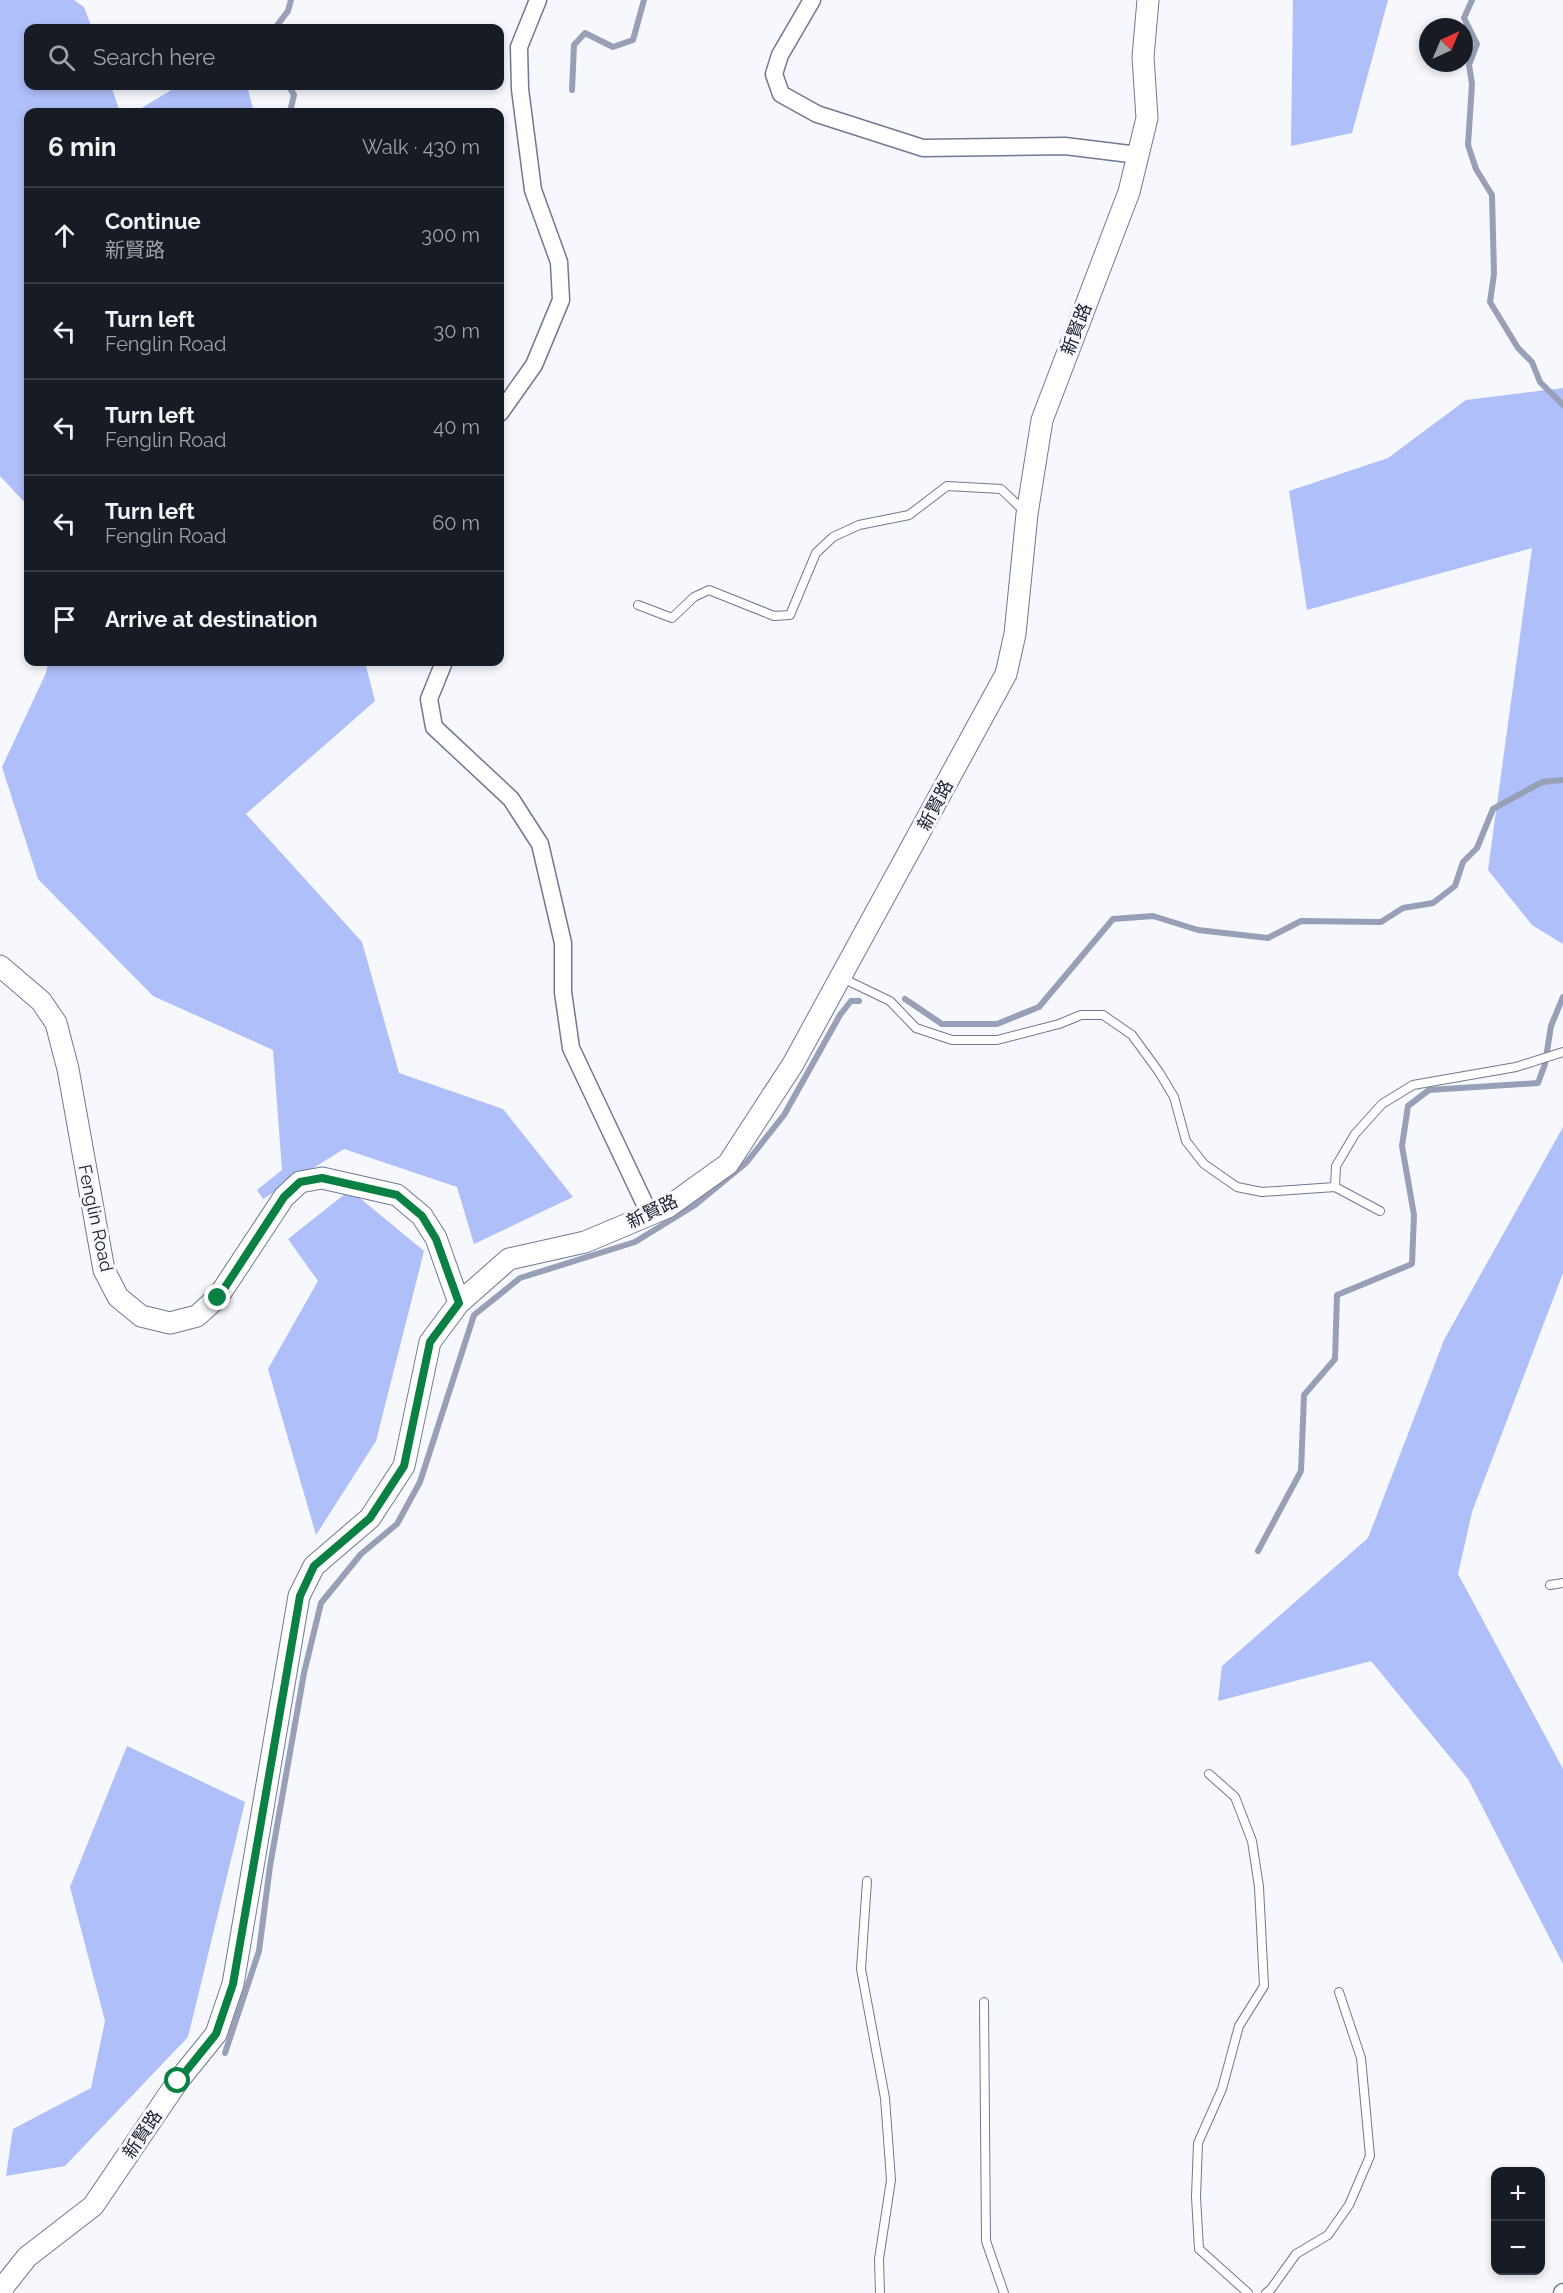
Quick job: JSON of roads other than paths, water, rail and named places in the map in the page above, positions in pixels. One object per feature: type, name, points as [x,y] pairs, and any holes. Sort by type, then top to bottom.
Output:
[{"type":"street","points":[[504,406],[534,365],[561,300],[559,262],[533,190],[520,89],[519,47],[538,0]]},
{"type":"street","points":[[812,0],[780,55],[774,74],[781,94],[817,114],[923,148],[1065,146],[1138,155]]},
{"type":"street","name":"新賢路","points":[[2,2293],[4,2286],[27,2257],[93,2206],[178,2081],[216,2034],[233,1984],[300,1596],[314,1566],[370,1518],[404,1466],[430,1342],[459,1303],[509,1259],[585,1242],[650,1215],[668,1207],[728,1164],[794,1064],[1006,674],[1015,634],[1027,514],[1042,420],[1129,192],[1147,118],[1143,57],[1148,0]]},
{"type":"street","points":[[442,666],[429,699],[434,727],[511,800],[540,844],[563,943],[563,992],[571,1048],[650,1215]]},
{"type":"street","name":"Fenglin Road","points":[[0,966],[41,1000],[56,1023],[68,1069],[104,1270],[118,1298],[141,1316],[170,1323],[196,1316],[218,1298],[284,1197],[300,1182],[322,1178],[397,1195],[422,1216],[436,1239],[459,1303]]},
{"type":"lane","points":[[638,605],[672,618],[694,597],[709,590],[774,616],[789,615],[816,553],[833,537],[858,525],[909,515],[947,486],[1001,489],[1027,514]]},
{"type":"lane","points":[[841,978],[890,1001],[916,1028],[952,1040],[997,1040],[1059,1024],[1081,1015],[1103,1015],[1132,1035],[1159,1072],[1174,1097],[1186,1141],[1204,1164],[1237,1188],[1262,1192],[1335,1187],[1380,1211]]},
{"type":"lane","points":[[1335,1187],[1336,1167],[1355,1134],[1382,1104],[1413,1085],[1516,1067],[1563,1052]]},
{"type":"lane","points":[[1550,1585],[1563,1583]]},
{"type":"lane","points":[[1209,1774],[1235,1797],[1252,1840],[1259,1887],[1264,1986],[1239,2026],[1222,2089],[1198,2143],[1196,2197],[1199,2249],[1248,2293]]},
{"type":"lane","points":[[867,1881],[861,1969],[885,2098],[891,2180],[879,2259],[880,2293]]},
{"type":"lane","points":[[1266,2293],[1296,2254],[1328,2235],[1349,2205],[1370,2156],[1361,2058],[1339,1992]]},
{"type":"lane","points":[[984,2002],[986,2241],[1004,2293]]},
{"type":"waterway","points":[[278,24],[288,11],[291,0]]},
{"type":"waterway","points":[[572,90],[574,45],[585,33],[613,47],[633,40],[644,0]]},
{"type":"waterway","points":[[1472,0],[1464,18],[1477,44],[1469,65],[1472,84],[1468,145],[1476,169],[1492,195],[1494,274],[1490,302],[1518,348],[1532,362],[1540,382],[1563,405]]},
{"type":"waterway","points":[[291,90],[294,95],[291,108]]},
{"type":"waterway","points":[[905,999],[942,1024],[997,1024],[1039,1007],[1113,919],[1153,916],[1198,930],[1268,938],[1301,921],[1381,922],[1403,908],[1433,903],[1455,886],[1463,862],[1477,848],[1493,809],[1542,782],[1563,780]]},
{"type":"waterway","points":[[1258,1551],[1301,1471],[1304,1395],[1335,1359],[1337,1295],[1412,1264],[1414,1215],[1402,1146],[1408,1106],[1429,1090],[1538,1083],[1545,1064],[1551,1026],[1563,997]]},
{"type":"waterway","points":[[225,2053],[259,1951],[270,1866],[304,1673],[321,1603],[361,1554],[397,1524],[420,1482],[474,1315],[520,1278],[635,1242],[695,1205],[746,1163],[784,1115],[840,1015],[851,1001],[859,1001]]}]
